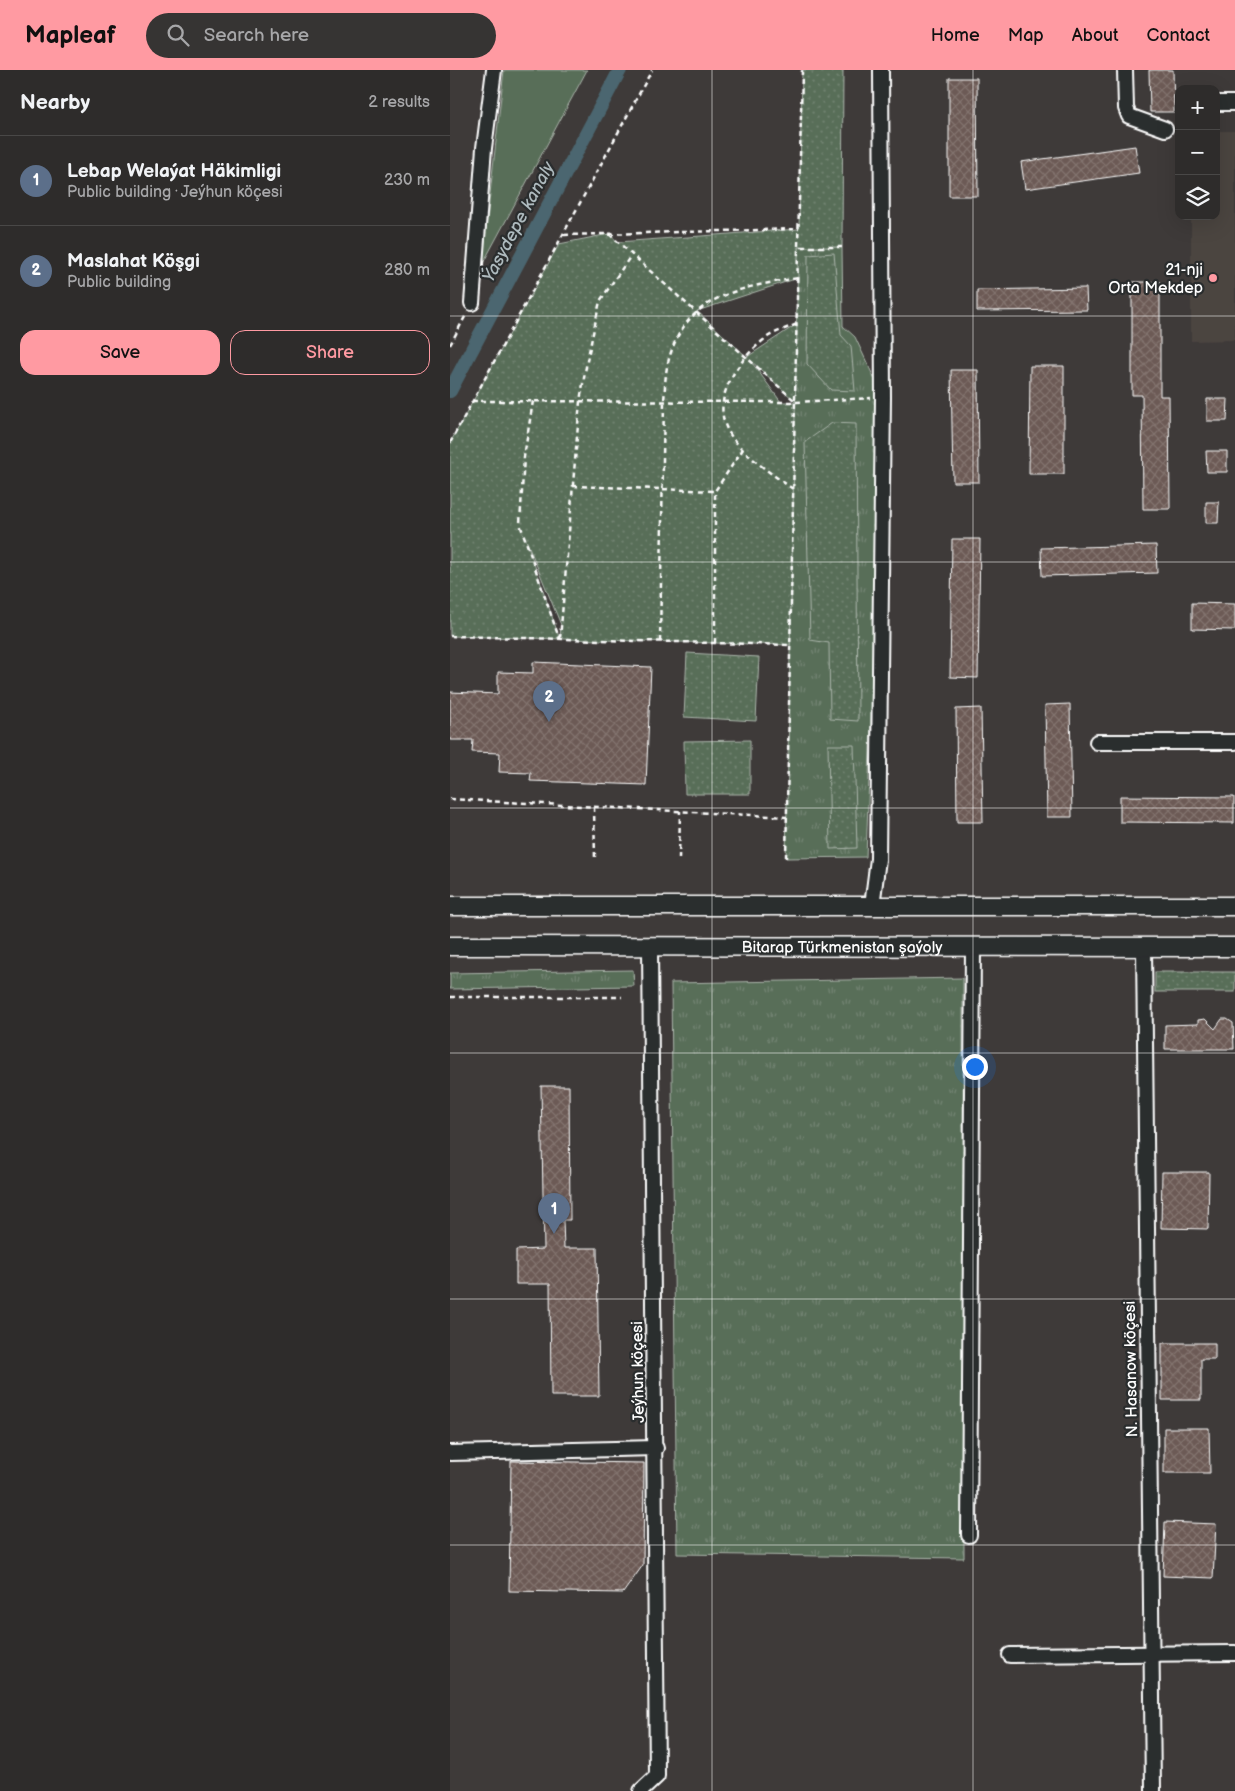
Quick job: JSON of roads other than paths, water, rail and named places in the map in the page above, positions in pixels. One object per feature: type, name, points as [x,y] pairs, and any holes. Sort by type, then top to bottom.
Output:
[{"type":"main road","points":[[450,906],[1235,906]]},
{"type":"main road","name":"Bitarap Türkmenistan şaýoly","points":[[450,946],[1235,947]]},
{"type":"street","points":[[472,303],[484,148],[494,70]]},
{"type":"street","points":[[872,906],[878,859],[883,397],[881,70]]},
{"type":"street","points":[[1125,70],[1128,116],[1165,129]]},
{"type":"street","points":[[1220,104],[1235,104]]},
{"type":"street","points":[[1097,742],[1235,742]]},
{"type":"street","name":"Jeýhun köçesi","points":[[641,1791],[657,1776],[656,1448],[650,946]]},
{"type":"street","points":[[969,1535],[973,947]]},
{"type":"street","name":"N. Hasanow köçesi","points":[[1144,948],[1150,1653],[1153,1791]]},
{"type":"street","points":[[450,1452],[656,1448]]},
{"type":"street","points":[[1010,1654],[1235,1653]]},
{"type":"waterway","name":"Ýasydepe kanaly","points":[[450,391],[620,70]]},
{"type":"place","name":"21-nji Orta Mekdep","points":[[1213,278]]},
{"type":"place","name":"Maslahat Köşgi","points":[[549,722]]},
{"type":"place","name":"Lebap Welaýat Häkimligi","points":[[554,1234]]}]
